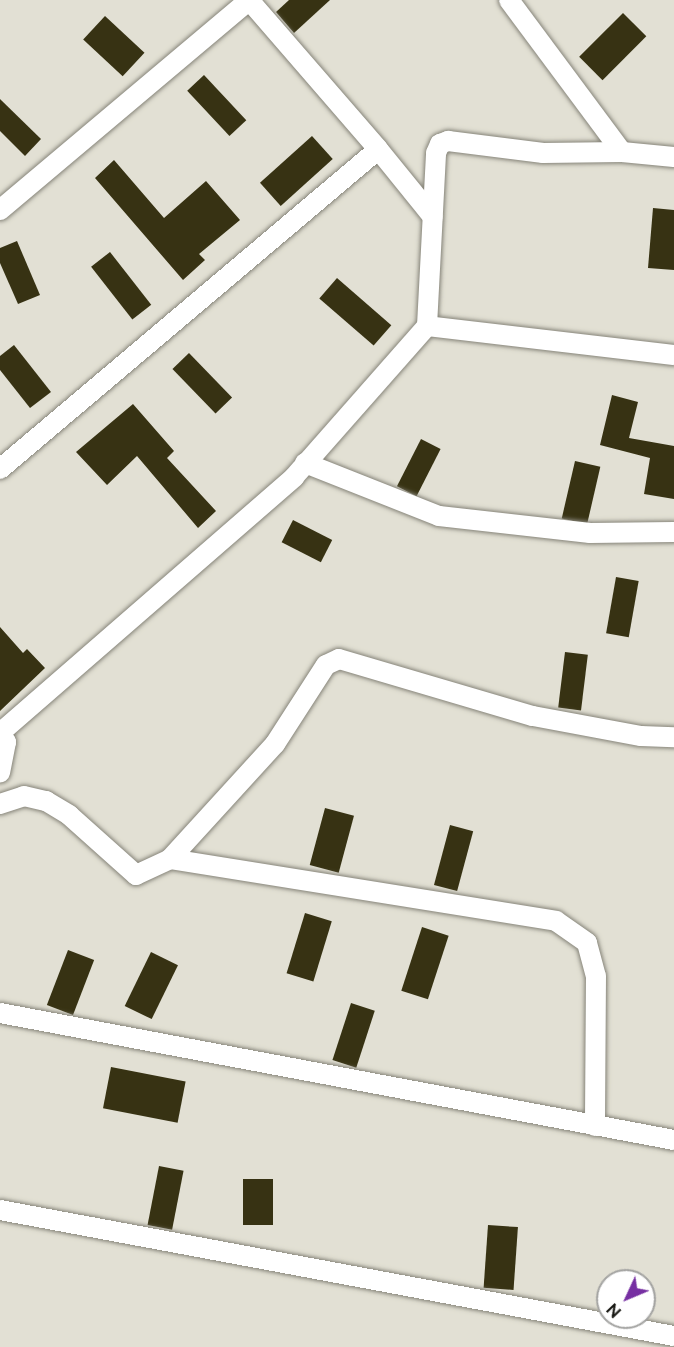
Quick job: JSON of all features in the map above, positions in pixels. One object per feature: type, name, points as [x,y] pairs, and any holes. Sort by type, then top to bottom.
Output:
[{"type":"street","points":[[0,210],[249,0],[378,149],[433,218]]},
{"type":"street","points":[[509,0],[622,152]]},
{"type":"street","points":[[0,772],[6,742],[0,733],[306,463],[427,326],[436,153],[440,144],[448,141],[543,153],[622,152],[674,157]]},
{"type":"street","points":[[0,469],[378,149]]},
{"type":"street","points":[[427,326],[674,355]]},
{"type":"street","points":[[306,463],[440,516],[590,533],[674,532]]},
{"type":"street","points":[[0,804],[24,795],[46,801],[69,815],[133,875],[170,859],[275,744],[326,665],[339,659],[533,716],[641,736],[674,737]]},
{"type":"street","points":[[170,859],[556,921],[587,943],[596,976],[595,1126]]},
{"type":"street","points":[[0,1013],[674,1140]]},
{"type":"street","points":[[0,1210],[674,1335]]},
{"type":"building","points":[[289,0],[330,0],[294,33],[276,12]]},
{"type":"building","points":[[623,13],[646,36],[602,80],[579,57]]},
{"type":"building","points":[[105,16],[144,53],[123,76],[83,39]]},
{"type":"building","points":[[204,75],[246,120],[229,136],[187,91]]},
{"type":"building","points":[[0,99],[41,139],[25,156],[0,131]]},
{"type":"building","points":[[312,136],[333,159],[281,206],[260,183]]},
{"type":"building","points":[[114,160],[164,218],[206,181],[240,220],[199,254],[205,260],[183,280],[95,178]]},
{"type":"building","points":[[653,208],[674,210],[674,270],[648,268]]},
{"type":"building","points":[[17,241],[40,295],[18,304],[0,263],[0,248]]},
{"type":"building","points":[[110,252],[151,305],[132,320],[91,267]]},
{"type":"building","points":[[337,278],[391,325],[374,346],[319,298]]},
{"type":"building","points":[[14,345],[51,392],[30,408],[0,370],[0,356]]},
{"type":"building","points":[[189,353],[232,398],[216,414],[172,369]]},
{"type":"building","points":[[612,395],[638,402],[629,438],[674,446],[674,499],[644,494],[650,458],[600,445]]},
{"type":"building","points":[[133,404],[174,451],[167,458],[216,511],[198,528],[137,456],[107,485],[76,452]]},
{"type":"building","points":[[421,439],[441,449],[417,496],[397,486]]},
{"type":"building","points":[[575,461],[600,467],[587,524],[562,518]]},
{"type":"building","points":[[293,520],[332,540],[321,562],[282,542]]},
{"type":"building","points":[[616,577],[639,581],[629,637],[606,633]]},
{"type":"building","points":[[0,627],[23,653],[27,649],[45,668],[0,711]]},
{"type":"building","points":[[565,652],[588,655],[581,710],[558,708]]},
{"type":"building","points":[[325,808],[354,816],[339,873],[310,865]]},
{"type":"building","points":[[450,825],[473,831],[457,891],[434,885]]},
{"type":"building","points":[[305,913],[332,921],[313,981],[287,973]]},
{"type":"building","points":[[422,927],[449,936],[428,999],[401,991]]},
{"type":"building","points":[[68,950],[94,960],[73,1015],[47,1005]]},
{"type":"building","points":[[151,952],[178,965],[152,1019],[125,1006]]},
{"type":"building","points":[[351,1003],[375,1011],[356,1068],[332,1060]]},
{"type":"building","points":[[111,1067],[186,1082],[178,1123],[103,1108]]},
{"type":"building","points":[[159,1166],[184,1171],[172,1230],[148,1225]]},
{"type":"building","points":[[243,1179],[273,1179],[273,1225],[243,1225]]},
{"type":"building","points":[[488,1225],[518,1227],[514,1290],[484,1288]]}]
